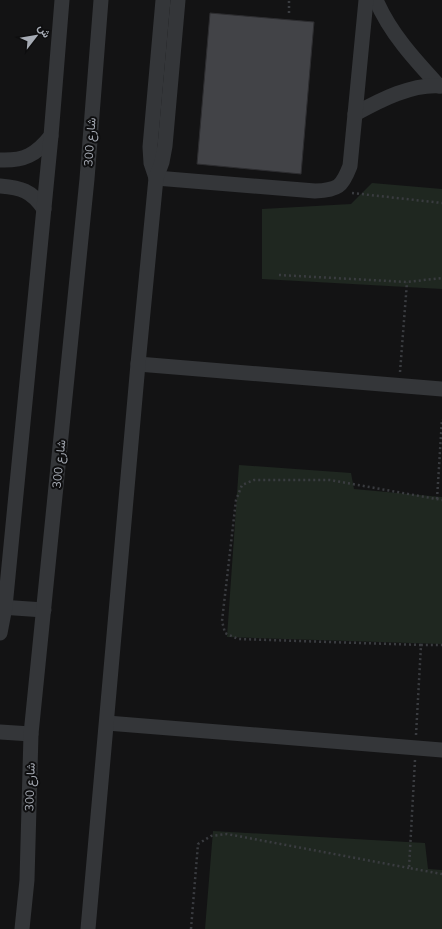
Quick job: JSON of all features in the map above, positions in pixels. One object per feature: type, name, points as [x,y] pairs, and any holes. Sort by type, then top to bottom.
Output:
[{"type":"street","points":[[0,633],[44,209],[62,0]]},
{"type":"street","name":"شارع 300","points":[[22,929],[27,880],[31,734],[87,179],[101,0]]},
{"type":"street","points":[[156,178],[151,163],[150,147],[163,0]]},
{"type":"street","points":[[88,929],[156,178],[166,146],[178,0]]},
{"type":"street","points":[[156,178],[315,191],[331,190],[344,181],[350,166],[366,0]]},
{"type":"street","points":[[376,0],[396,36],[416,61],[441,86]]},
{"type":"street","points":[[355,114],[396,94],[441,86]]},
{"type":"street","points":[[0,160],[16,161],[27,157],[36,152],[51,136]]},
{"type":"street","points":[[0,186],[19,188],[27,191],[44,209]]},
{"type":"street","points":[[138,364],[442,389]]},
{"type":"street","points":[[3,607],[44,610]]},
{"type":"street","points":[[107,723],[442,750]]},
{"type":"street","points":[[0,732],[31,734]]},
{"type":"path","points":[[289,0],[289,13]]},
{"type":"path","points":[[331,190],[442,203]]},
{"type":"path","points":[[279,275],[406,282],[442,278]]},
{"type":"path","points":[[399,385],[406,282]]},
{"type":"path","points":[[437,499],[442,419]]},
{"type":"path","points":[[421,645],[238,639],[225,633],[222,621],[236,500],[242,485],[254,480],[330,480],[442,500]]},
{"type":"path","points":[[191,929],[198,844],[211,836],[227,834],[409,868]]},
{"type":"shaded area","points":[[372,183],[442,189],[442,289],[262,279],[262,209],[351,204]]},
{"type":"shaded area","points":[[239,465],[351,473],[354,489],[442,497],[442,644],[227,637]]},
{"type":"shaded area","points":[[213,831],[425,843],[428,869],[442,870],[442,929],[205,929]]},
{"type":"building","points":[[210,13],[314,22],[301,174],[197,164]]}]
